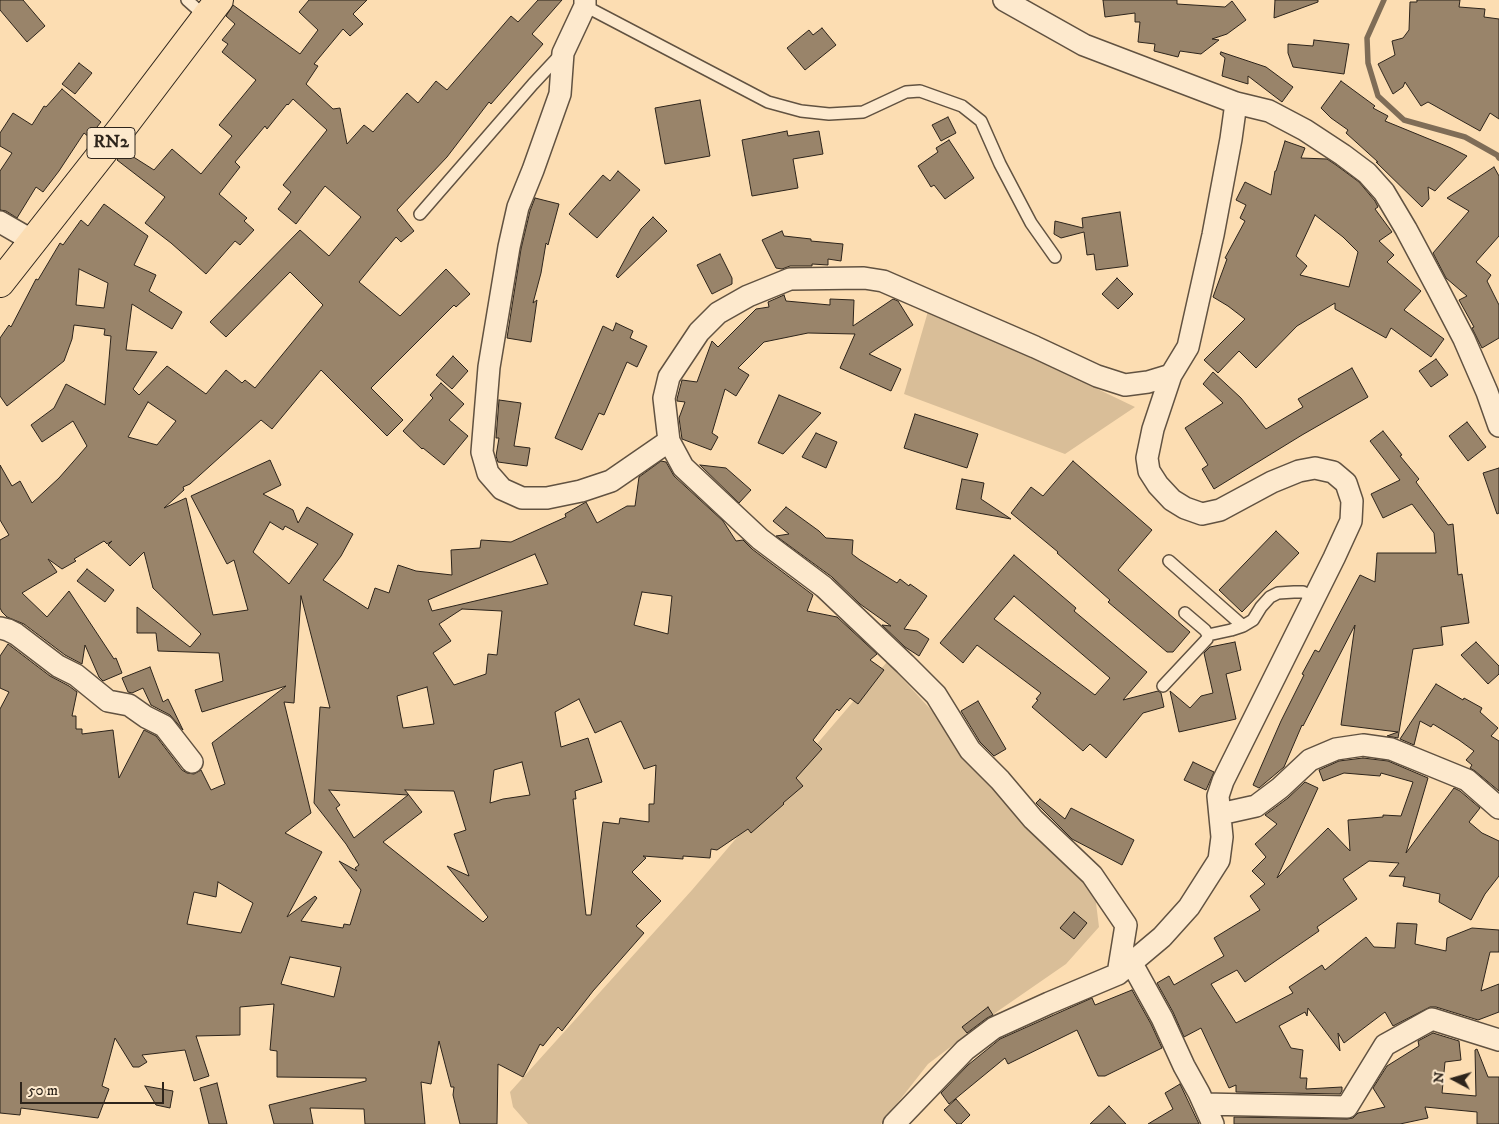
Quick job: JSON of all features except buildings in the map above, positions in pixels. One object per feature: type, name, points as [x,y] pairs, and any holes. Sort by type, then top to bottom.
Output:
[{"type":"highway","name":"RN2","points":[[0,283],[122,128],[204,6]]},
{"type":"street","points":[[1004,0],[1084,45],[1236,103],[1269,111],[1344,155],[1367,174],[1384,192],[1406,229],[1464,339],[1487,392],[1499,426]]},
{"type":"street","points":[[585,3],[562,53],[560,94],[518,207],[509,247],[489,367],[482,452],[488,473],[502,489],[522,498],[547,498],[581,491],[611,480],[669,441]]},
{"type":"street","points":[[894,1124],[965,1050],[994,1028],[1125,968],[1162,938],[1189,907],[1219,860],[1222,837],[1218,796],[1223,781],[1351,521],[1352,501],[1346,484],[1333,472],[1315,468],[1299,470],[1220,510],[1202,514],[1185,508],[1172,500],[1149,472],[1147,458],[1149,441],[1171,375],[1188,347],[1218,206],[1236,103]]},
{"type":"street","points":[[0,222],[33,241]]},
{"type":"street","points":[[1171,375],[1148,382],[1125,385],[1097,376],[883,281],[864,278],[790,279],[748,296],[718,313],[698,332],[669,377],[664,398],[669,441],[683,467],[760,539],[824,586],[905,664],[936,695],[970,750],[1000,780],[1033,819],[1092,876],[1126,925],[1125,968],[1162,1018],[1213,1124]]},
{"type":"street","points":[[0,628],[16,634],[58,666],[76,675],[108,701],[128,705],[164,726],[192,762]]},
{"type":"street","points":[[1220,814],[1256,806],[1280,788],[1310,760],[1336,749],[1363,745],[1391,749],[1467,780],[1499,808]]},
{"type":"street","points":[[1204,1104],[1347,1107],[1385,1046],[1432,1019],[1499,1040]]},
{"type":"lane","points":[[585,3],[768,102],[801,111],[829,114],[863,112],[906,92],[920,91],[962,106],[981,121],[1000,164],[1031,223],[1054,257]]},
{"type":"lane","points":[[420,214],[562,53]]},
{"type":"lane","points":[[1169,561],[1243,626]]},
{"type":"lane","points":[[1208,635],[1243,626],[1253,620],[1270,597],[1278,593],[1302,592],[1314,598]]},
{"type":"lane","points":[[1185,613],[1205,630],[1208,635]]},
{"type":"lane","points":[[1163,686],[1207,639],[1208,635]]},
{"type":"shaded area","points":[[929,308],[1135,407],[1065,454],[904,394]]},
{"type":"shaded area","points":[[887,662],[1094,887],[1099,927],[1066,964],[998,1011],[928,1064],[881,1124],[528,1124],[513,1107],[510,1092],[692,890]]},
{"type":"waterway","points":[[1384,0],[1367,38],[1368,63],[1378,96],[1404,120],[1465,137],[1497,155],[1499,158]]}]
